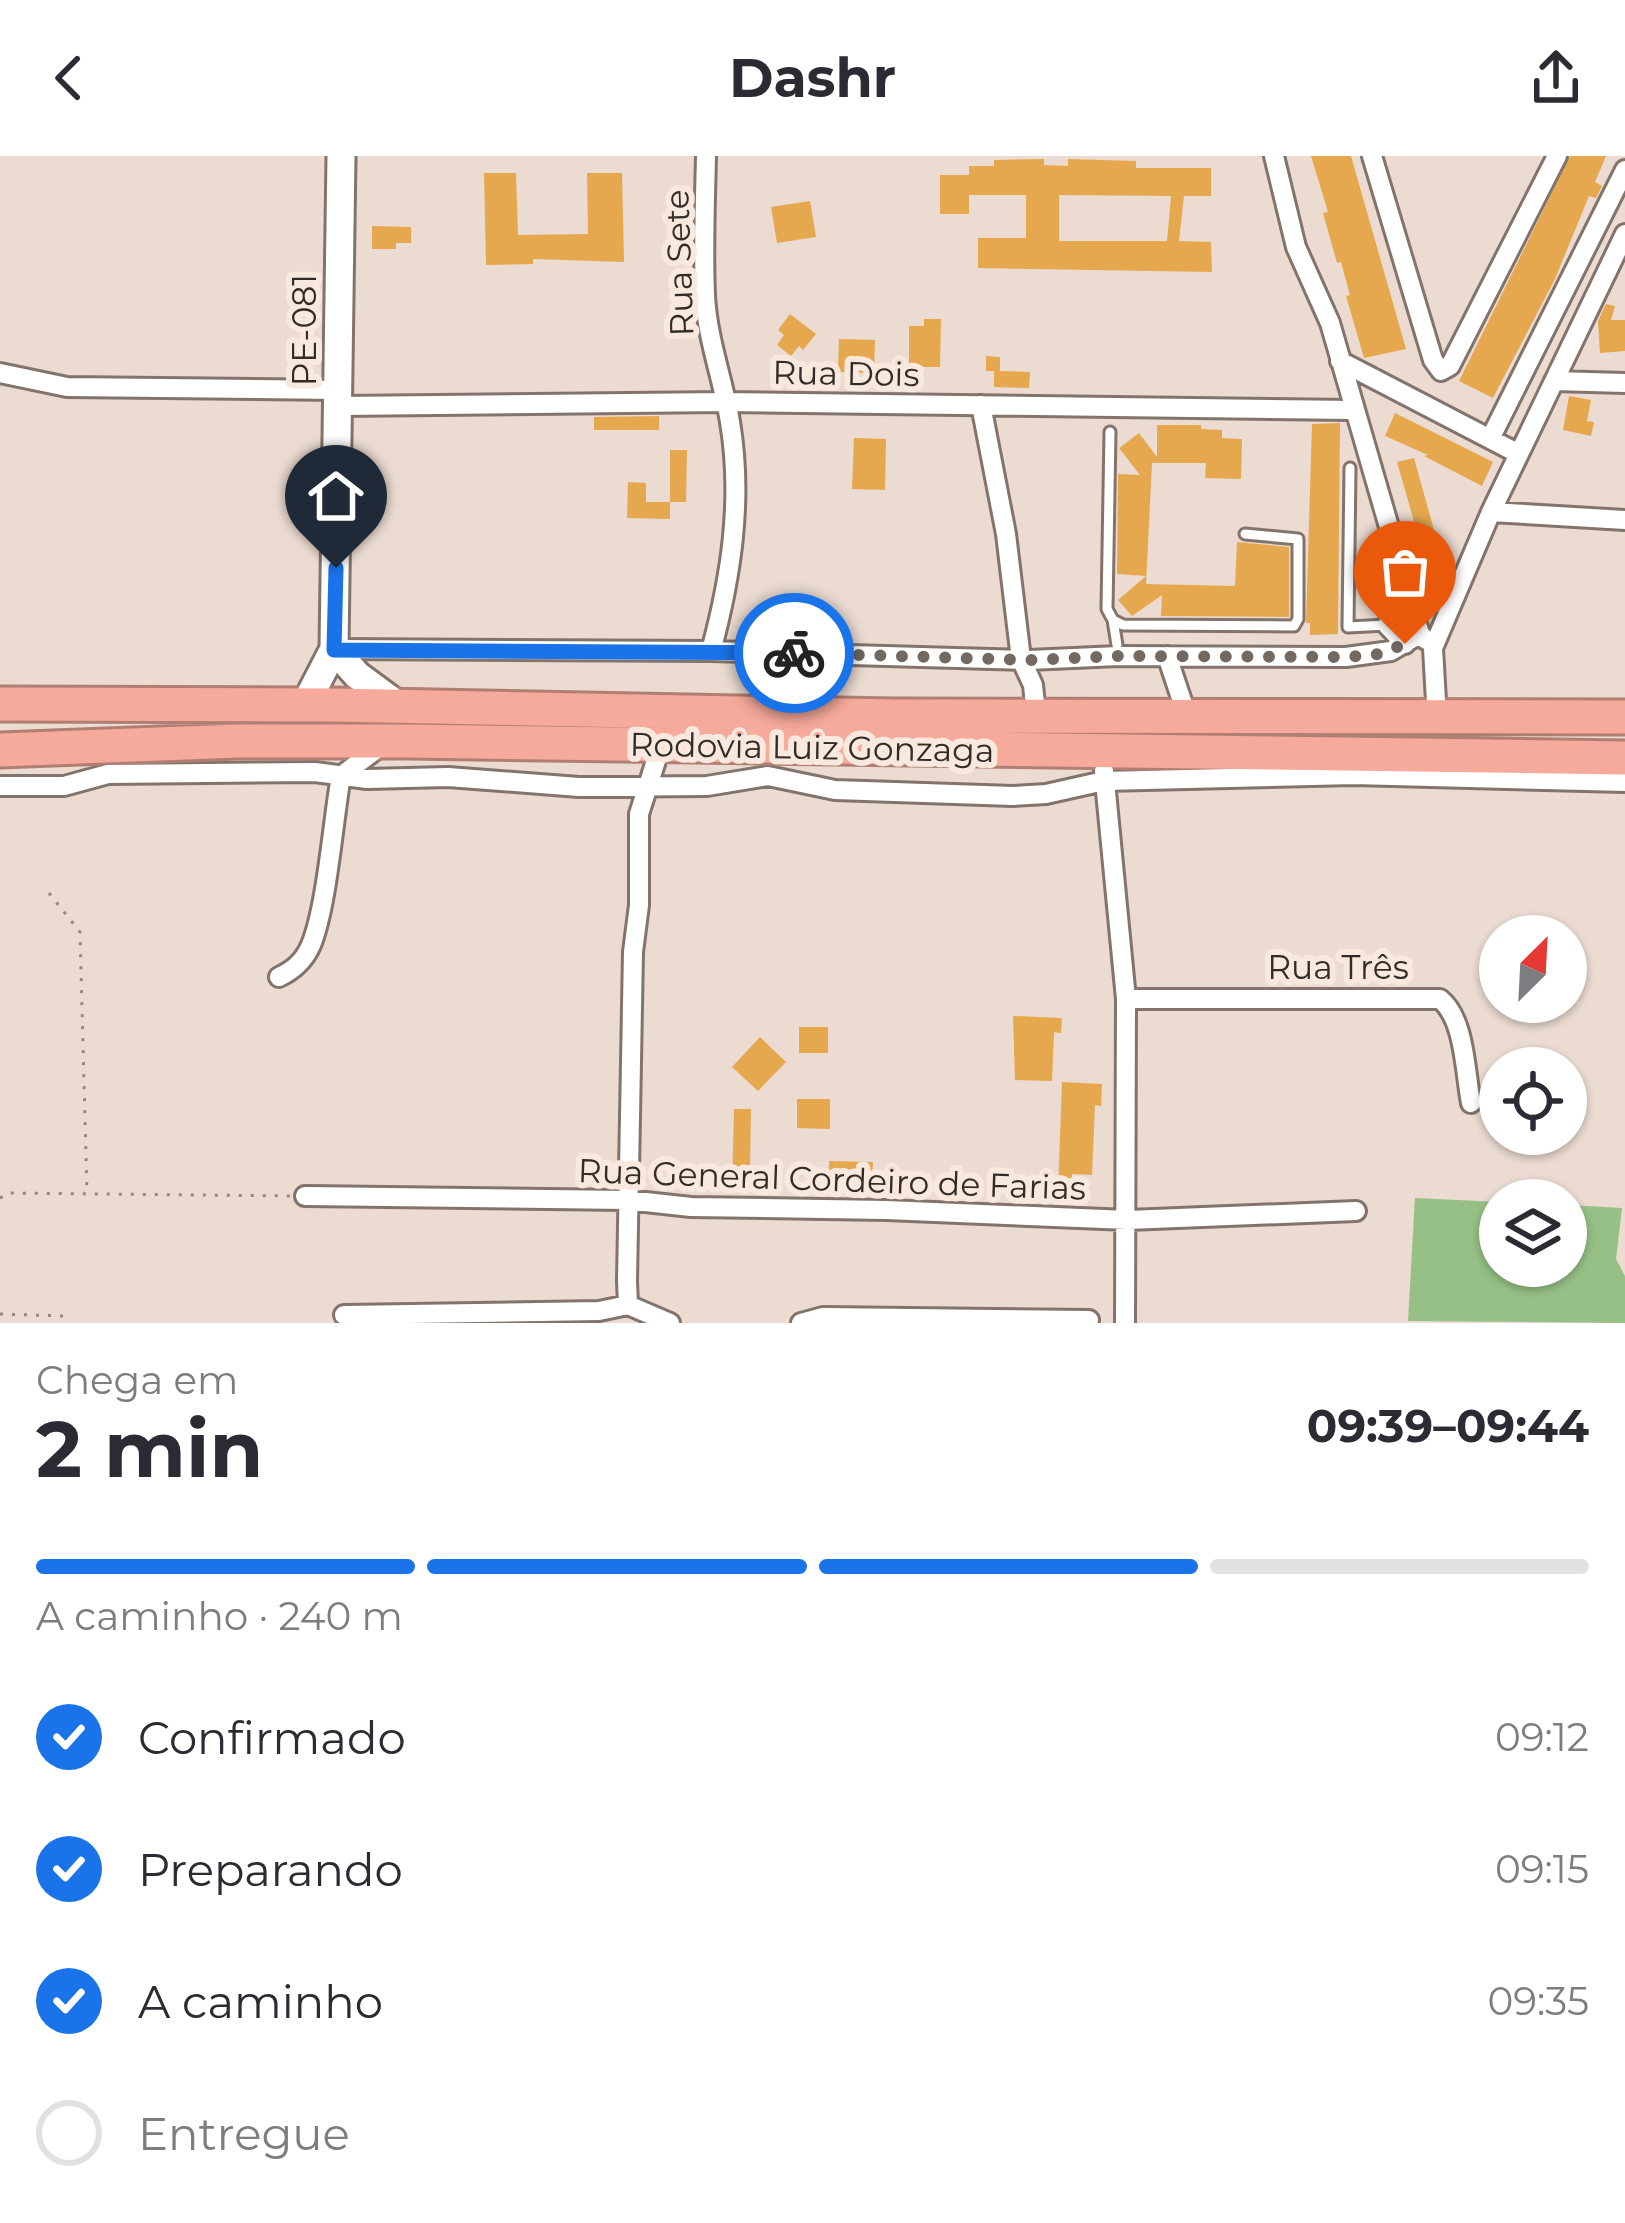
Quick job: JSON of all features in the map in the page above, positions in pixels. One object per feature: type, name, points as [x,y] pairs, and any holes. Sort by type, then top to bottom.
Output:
[{"type":"highway","name":"Rodovia Luiz Gonzaga","points":[[0,704],[1625,717]]},
{"type":"highway","name":"Rodovia Luiz Gonzaga","points":[[0,750],[388,741],[661,745],[1104,766],[1625,758]]},
{"type":"street","name":"PE-081","points":[[334,650],[341,156]]},
{"type":"street","name":"Rua Sete","points":[[706,156],[705,298],[734,460],[731,564],[711,651]]},
{"type":"street","points":[[1274,156],[1296,247],[1330,323],[1437,719]]},
{"type":"street","points":[[1372,156],[1432,360],[1442,371],[1450,366],[1557,156]]},
{"type":"street","points":[[1490,439],[1625,170]]},
{"type":"street","points":[[334,650],[711,651],[1021,659],[1118,650],[1167,656],[1346,657],[1375,655],[1419,642],[1491,512],[1625,234]]},
{"type":"street","points":[[1340,361],[1519,454]]},
{"type":"street","name":"Rua Dois","points":[[0,373],[67,387],[339,398],[1352,410]]},
{"type":"street","points":[[1554,381],[1625,383]]},
{"type":"street","points":[[981,405],[1006,534],[1021,659],[1033,685],[1036,715]]},
{"type":"street","points":[[1491,512],[1625,520]]},
{"type":"street","points":[[1388,625],[1419,642]]},
{"type":"street","points":[[305,705],[334,650]]},
{"type":"street","points":[[334,650],[357,675],[399,706]]},
{"type":"street","points":[[1167,656],[1187,716]]},
{"type":"street","points":[[279,977],[294,970],[311,945],[340,776],[388,741]]},
{"type":"street","points":[[425,777],[487,742]]},
{"type":"street","points":[[628,1305],[637,837],[646,788],[661,745]]},
{"type":"street","points":[[0,786],[64,786],[108,774],[316,772],[646,788],[707,786],[768,776],[835,790],[1013,796],[1046,794],[1104,766],[1625,782]]},
{"type":"street","points":[[1104,766],[1126,999],[1125,1323]]},
{"type":"street","name":"Rua Três","points":[[1126,999],[1440,999],[1456,1026],[1472,1103]]},
{"type":"street","name":"Rua General Cordeiro de Farias","points":[[305,1196],[627,1200],[691,1207],[1128,1220],[1357,1211]]},
{"type":"street","points":[[344,1316],[564,1317],[628,1305],[670,1323]]},
{"type":"street","points":[[801,1323],[823,1317],[1089,1320]]},
{"type":"lane","points":[[1110,432],[1107,609],[1118,622],[1118,650]]},
{"type":"lane","points":[[1350,468],[1348,632],[1388,625]]},
{"type":"lane","points":[[1118,622],[1294,626],[1300,543],[1289,536],[1245,534]]},
{"type":"path","points":[[49,893],[80,932],[87,1194]]},
{"type":"path","points":[[0,1198],[10,1193],[305,1196]]},
{"type":"path","points":[[0,1314],[63,1316]]},
{"type":"green space","points":[[1415,1198],[1479,1201],[1479,1287],[1587,1287],[1587,1206],[1622,1208],[1616,1259],[1625,1276],[1625,1323],[1408,1321]]},
{"type":"building","points":[[1311,156],[1351,156],[1406,349],[1364,358]]},
{"type":"building","points":[[1570,156],[1606,156],[1595,182],[1602,186],[1596,198],[1589,196],[1555,279],[1493,398],[1459,381]]},
{"type":"building","points":[[1044,159],[1044,165],[1068,166],[1068,159],[1136,161],[1136,168],[1211,168],[1211,196],[1184,196],[1179,241],[1211,242],[1212,272],[978,268],[978,238],[1026,238],[1026,195],[969,195],[969,214],[940,214],[940,175],[969,175],[969,166],[994,166],[994,160]],"holes":[[[1059,195],[1171,196],[1167,241],[1059,241]]]},
{"type":"building","points":[[484,173],[516,173],[518,235],[588,234],[587,173],[622,173],[624,262],[533,259],[533,264],[486,265]]},
{"type":"building","points":[[810,201],[816,237],[777,243],[771,207]]},
{"type":"building","points":[[372,226],[411,227],[411,243],[396,243],[396,249],[372,249]]},
{"type":"building","points":[[1606,304],[1615,306],[1611,320],[1625,320],[1625,351],[1600,353],[1598,321]]},
{"type":"building","points":[[790,314],[816,334],[791,356],[777,345],[784,335],[778,330]]},
{"type":"building","points":[[924,319],[941,319],[940,367],[909,367],[909,326],[924,326]]},
{"type":"building","points":[[839,339],[875,340],[874,373],[838,372]]},
{"type":"building","points":[[986,356],[1000,357],[1000,371],[1030,372],[1029,388],[994,387],[994,371],[986,371]]},
{"type":"building","points":[[1569,396],[1591,400],[1587,421],[1594,422],[1591,436],[1563,430]]},
{"type":"building","points":[[1395,413],[1493,462],[1482,486],[1385,436]]},
{"type":"building","points":[[659,416],[659,430],[594,430],[594,417]]},
{"type":"building","points":[[1340,423],[1338,634],[1310,635],[1310,623],[1306,623],[1312,424]]},
{"type":"building","points":[[1157,425],[1201,425],[1201,429],[1222,430],[1222,438],[1242,439],[1241,479],[1205,478],[1206,463],[1152,463],[1146,584],[1235,586],[1237,542],[1289,547],[1289,617],[1161,616],[1162,595],[1132,616],[1118,600],[1146,576],[1117,574],[1118,474],[1140,475],[1119,448],[1139,433],[1157,457]]},
{"type":"building","points":[[854,438],[886,439],[885,490],[852,489]]},
{"type":"building","points":[[670,450],[687,450],[686,502],[670,502]]},
{"type":"building","points":[[1414,458],[1444,566],[1428,570],[1397,462]]},
{"type":"building","points":[[628,482],[646,483],[646,502],[670,502],[670,519],[627,518]]},
{"type":"building","points":[[1013,1016],[1062,1018],[1061,1033],[1054,1032],[1052,1081],[1015,1080]]},
{"type":"building","points":[[799,1027],[828,1027],[828,1053],[799,1053]]},
{"type":"building","points":[[760,1037],[786,1062],[758,1091],[732,1067]]},
{"type":"building","points":[[1062,1082],[1102,1084],[1101,1106],[1095,1105],[1092,1175],[1072,1174],[1071,1193],[1058,1193]]},
{"type":"building","points":[[797,1099],[830,1099],[830,1129],[797,1128]]},
{"type":"building","points":[[734,1109],[751,1109],[754,1189],[732,1188]]},
{"type":"building","points":[[829,1161],[873,1162],[872,1182],[829,1181]]},
{"type":"way so far","points":[[794,653],[1029,660],[1346,657],[1375,655],[1405,644]]},
{"type":"route","points":[[336,568],[334,650],[794,653]]}]
